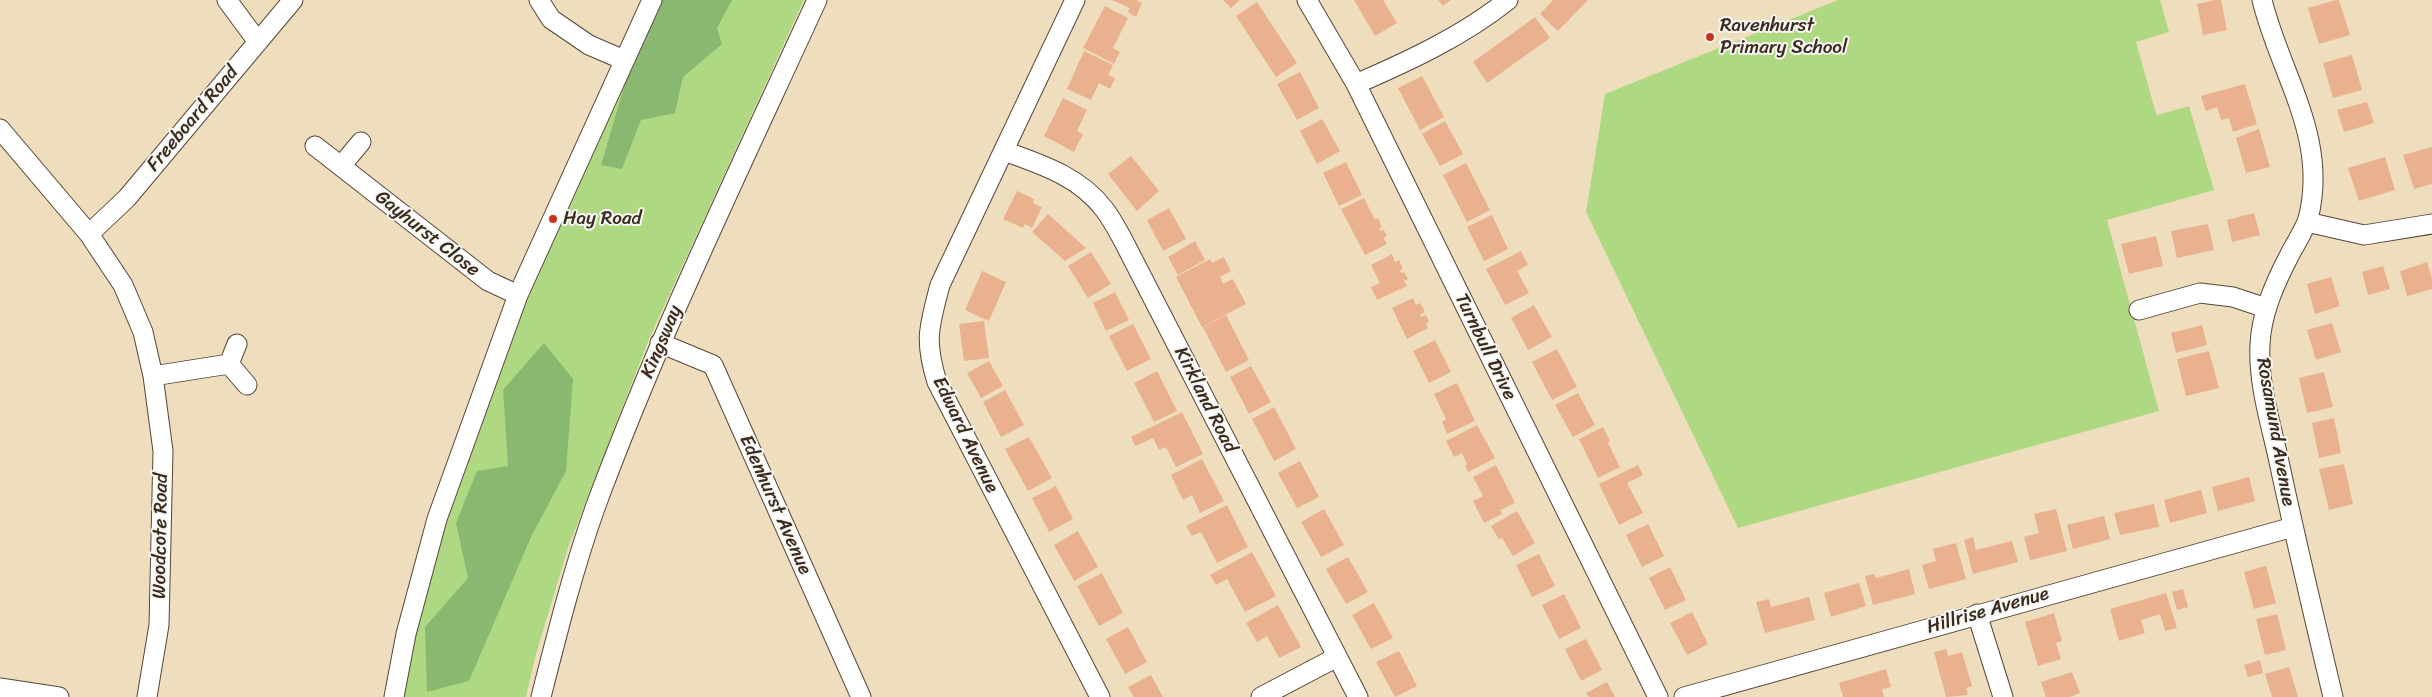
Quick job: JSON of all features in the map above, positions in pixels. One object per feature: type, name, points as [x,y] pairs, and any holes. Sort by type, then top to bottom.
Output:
[{"type":"street","points":[[227,0],[258,42]]},
{"type":"street","name":"Freeboard Road","points":[[89,234],[127,198],[293,0]]},
{"type":"street","points":[[539,0],[551,19],[589,45],[624,60]]},
{"type":"street","points":[[394,697],[406,634],[437,519],[518,295],[652,0]]},
{"type":"street","name":"Kingsway","points":[[541,697],[560,621],[595,510],[660,342],[816,0]]},
{"type":"street","name":"Edward Avenue","points":[[1075,0],[940,285],[928,329],[929,356],[937,382],[1100,697]]},
{"type":"street","name":"Turnbull Drive","points":[[1307,0],[1356,84],[1658,697]]},
{"type":"street","points":[[1356,84],[1410,61],[1469,27],[1508,0]]},
{"type":"street","name":"Rosamund Avenue","points":[[2262,0],[2301,106],[2313,167],[2312,198],[2307,222],[2266,308],[2260,345],[2262,383],[2293,527],[2333,697]]},
{"type":"street","name":"Woodcote Road","points":[[0,129],[89,234],[126,292],[143,332],[152,376],[163,451],[159,625],[146,697]]},
{"type":"street","points":[[340,166],[361,142]]},
{"type":"street","name":"Gayhurst Close","points":[[315,146],[488,281],[518,295]]},
{"type":"street","name":"Kirkland Road","points":[[1004,151],[1049,167],[1079,185],[1103,208],[1124,242],[1358,697]]},
{"type":"street","points":[[2307,222],[2364,235],[2432,224]]},
{"type":"street","points":[[2139,310],[2200,293],[2233,297],[2266,308]]},
{"type":"street","name":"Edenhurst Avenue","points":[[660,342],[713,365],[861,697]]},
{"type":"street","points":[[228,364],[237,344]]},
{"type":"street","points":[[152,376],[228,364]]},
{"type":"street","points":[[228,364],[247,385]]},
{"type":"street","name":"Hillrise Avenue","points":[[1684,697],[2293,527]]},
{"type":"street","points":[[1977,614],[2003,697]]},
{"type":"street","points":[[1261,697],[1337,657]]},
{"type":"street","points":[[0,688],[59,697]]},
{"type":"green space","points":[[661,0],[804,0],[649,339],[569,545],[536,654],[526,697],[402,697],[412,643],[446,513],[532,279]]},
{"type":"green space","points":[[661,0],[732,0],[717,28],[722,44],[683,77],[675,113],[641,120],[622,169],[601,165],[635,50]]},
{"type":"green space","points":[[1838,0],[2160,0],[2169,32],[2136,42],[2155,110],[2157,115],[2189,106],[2214,190],[2107,220],[2159,411],[1738,528],[1586,212],[1605,94]]},
{"type":"green space","points":[[544,343],[573,379],[566,471],[531,537],[469,681],[427,692],[425,627],[468,578],[456,523],[477,471],[508,466],[503,390]]},
{"type":"building","points":[[1112,0],[1136,0],[1142,3],[1136,17],[1128,12],[1130,8]]},
{"type":"building","points":[[1223,0],[1240,0],[1231,8]]},
{"type":"building","points":[[1354,0],[1383,0],[1397,23],[1375,36]]},
{"type":"building","points":[[1438,0],[1451,0],[1443,6]]},
{"type":"building","points":[[1553,0],[1588,0],[1558,31],[1540,14]]},
{"type":"building","points":[[2221,0],[2227,30],[2203,35],[2197,4]]},
{"type":"building","points":[[2339,0],[2350,35],[2319,44],[2308,8]]},
{"type":"building","points":[[1257,2],[1297,63],[1276,77],[1236,16]]},
{"type":"building","points":[[1105,6],[1128,18],[1113,48],[1120,52],[1114,64],[1083,48]]},
{"type":"building","points":[[1535,17],[1550,38],[1487,83],[1473,62]]},
{"type":"building","points":[[1084,51],[1113,65],[1108,75],[1115,78],[1110,89],[1099,83],[1091,100],[1067,89]]},
{"type":"building","points":[[2352,55],[2362,90],[2333,98],[2323,63]]},
{"type":"building","points":[[1300,72],[1319,108],[1297,120],[1277,84]]},
{"type":"building","points":[[1422,76],[1444,117],[1420,130],[1398,88]]},
{"type":"building","points":[[2245,84],[2257,124],[2233,132],[2229,118],[2221,120],[2217,107],[2206,111],[2201,96]]},
{"type":"building","points":[[1063,98],[1087,110],[1077,131],[1083,134],[1074,152],[1044,136]]},
{"type":"building","points":[[2367,102],[2374,123],[2344,132],[2337,110]]},
{"type":"building","points":[[1322,119],[1340,151],[1317,164],[1300,131]]},
{"type":"building","points":[[1445,121],[1463,154],[1440,166],[1422,134]]},
{"type":"building","points":[[2259,129],[2270,167],[2246,173],[2236,138]]},
{"type":"building","points":[[2432,147],[2432,184],[2414,189],[2403,155]]},
{"type":"building","points":[[1131,156],[1159,191],[1137,211],[1108,174]]},
{"type":"building","points":[[2385,157],[2395,190],[2359,201],[2348,168]]},
{"type":"building","points":[[1346,162],[1362,195],[1339,206],[1323,173]]},
{"type":"building","points":[[1466,163],[1490,210],[1467,222],[1443,175]]},
{"type":"building","points":[[1017,191],[1034,199],[1033,203],[1042,207],[1032,228],[1025,224],[1023,228],[1003,219]]},
{"type":"building","points":[[1364,198],[1375,220],[1378,218],[1382,227],[1379,228],[1380,231],[1384,230],[1387,236],[1383,238],[1387,244],[1365,255],[1341,209]]},
{"type":"building","points":[[1169,208],[1186,239],[1163,251],[1147,220]]},
{"type":"building","points":[[2254,213],[2260,235],[2232,242],[2227,220]]},
{"type":"building","points":[[1048,214],[1086,248],[1065,261],[1032,232]]},
{"type":"building","points":[[1492,215],[1508,249],[1484,261],[1467,227]]},
{"type":"building","points":[[2208,224],[2214,250],[2177,258],[2171,231]]},
{"type":"building","points":[[2156,236],[2163,266],[2129,274],[2121,244]]},
{"type":"building","points":[[1195,241],[1205,260],[1178,275],[1168,257]]},
{"type":"building","points":[[1521,251],[1528,265],[1517,271],[1529,293],[1505,305],[1486,269]]},
{"type":"building","points":[[1091,252],[1111,284],[1088,298],[1068,266]]},
{"type":"building","points":[[1392,254],[1395,262],[1399,260],[1403,269],[1400,270],[1401,273],[1404,272],[1408,279],[1404,281],[1407,286],[1377,300],[1371,287],[1380,283],[1371,265]]},
{"type":"building","points":[[1224,257],[1231,271],[1220,277],[1223,284],[1233,279],[1246,304],[1202,327],[1176,277],[1210,259],[1212,263]]},
{"type":"building","points":[[2427,262],[2432,279],[2432,289],[2407,296],[2400,271]]},
{"type":"building","points":[[2383,266],[2390,289],[2368,295],[2362,272]]},
{"type":"building","points":[[982,271],[1006,282],[989,321],[965,310]]},
{"type":"building","points":[[2331,277],[2340,306],[2315,314],[2307,284]]},
{"type":"building","points":[[1115,292],[1129,320],[1106,331],[1093,303]]},
{"type":"building","points":[[1413,298],[1416,305],[1420,303],[1425,312],[1420,314],[1421,317],[1426,315],[1429,322],[1426,323],[1428,328],[1407,339],[1392,308]]},
{"type":"building","points":[[1534,305],[1552,337],[1528,350],[1511,318]]},
{"type":"building","points":[[1226,315],[1249,360],[1226,372],[1203,327]]},
{"type":"building","points":[[984,321],[989,358],[964,361],[959,324]]},
{"type":"building","points":[[2332,323],[2341,352],[2316,360],[2307,330]]},
{"type":"building","points":[[1133,324],[1151,359],[1127,371],[1109,336]]},
{"type":"building","points":[[2202,325],[2207,345],[2176,353],[2171,333]]},
{"type":"building","points":[[1435,340],[1451,372],[1429,383],[1413,351]]},
{"type":"building","points":[[1557,349],[1577,387],[1552,400],[1532,362]]},
{"type":"building","points":[[2209,351],[2219,388],[2186,396],[2177,359]]},
{"type":"building","points":[[989,361],[1003,386],[981,398],[967,373]]},
{"type":"building","points":[[1251,366],[1271,402],[1249,414],[1230,377]]},
{"type":"building","points":[[1157,371],[1177,411],[1154,422],[1134,383]]},
{"type":"building","points":[[2324,372],[2333,407],[2307,413],[2299,378]]},
{"type":"building","points":[[1457,383],[1475,421],[1447,434],[1442,422],[1446,419],[1434,394]]},
{"type":"building","points":[[1005,390],[1024,425],[1001,437],[983,402]]},
{"type":"building","points":[[1578,393],[1595,425],[1573,437],[1555,405]]},
{"type":"building","points":[[1274,407],[1296,449],[1274,461],[1252,419]]},
{"type":"building","points":[[1182,412],[1203,454],[1176,467],[1166,447],[1159,450],[1153,438],[1135,446],[1131,437]]},
{"type":"building","points":[[2334,418],[2341,453],[2319,458],[2312,423]]},
{"type":"building","points":[[1477,425],[1495,458],[1468,472],[1462,453],[1454,457],[1446,441]]},
{"type":"building","points":[[1603,427],[1610,441],[1608,443],[1620,467],[1598,478],[1579,439]]},
{"type":"building","points":[[1029,437],[1052,478],[1028,491],[1005,449]]},
{"type":"building","points":[[1202,459],[1224,501],[1200,513],[1192,495],[1183,500],[1171,475]]},
{"type":"building","points":[[1300,461],[1319,497],[1297,508],[1278,473]]},
{"type":"building","points":[[2344,464],[2353,504],[2329,510],[2319,469]]},
{"type":"building","points":[[1496,465],[1515,503],[1500,510],[1502,514],[1484,523],[1473,501],[1483,496],[1473,477]]},
{"type":"building","points":[[1638,465],[1643,475],[1627,483],[1643,513],[1619,525],[1599,484]]},
{"type":"building","points":[[2249,477],[2255,501],[2218,511],[2212,487]]},
{"type":"building","points":[[1056,486],[1073,519],[1049,532],[1032,498]]},
{"type":"building","points":[[2201,490],[2207,513],[2170,523],[2164,500]]},
{"type":"building","points":[[2154,504],[2159,527],[2120,535],[2114,513]]},
{"type":"building","points":[[1227,505],[1248,547],[1217,563],[1201,532],[1192,536],[1186,526]]},
{"type":"building","points":[[1324,509],[1344,545],[1321,557],[1301,522]]},
{"type":"building","points":[[2056,509],[2067,551],[2030,560],[2024,537],[2039,533],[2034,514]]},
{"type":"building","points":[[1517,511],[1535,543],[1513,556],[1502,538],[1499,540],[1491,526]]},
{"type":"building","points":[[2104,516],[2110,539],[2073,549],[2067,525]]},
{"type":"building","points":[[1648,524],[1664,556],[1642,567],[1626,535]]},
{"type":"building","points":[[1078,531],[1098,567],[1074,581],[1054,545]]},
{"type":"building","points":[[1973,537],[1976,550],[2012,541],[2018,562],[1973,574],[1964,540]]},
{"type":"building","points":[[1956,543],[1966,579],[1929,589],[1922,565],[1936,561],[1933,549]]},
{"type":"building","points":[[1252,552],[1276,596],[1245,612],[1227,579],[1216,585],[1210,575]]},
{"type":"building","points":[[1539,554],[1555,586],[1532,597],[1516,565]]},
{"type":"building","points":[[1348,557],[1368,592],[1346,604],[1326,569]]},
{"type":"building","points":[[2266,566],[2276,603],[2254,609],[2244,572]]},
{"type":"building","points":[[1670,567],[1686,600],[1665,610],[1649,578]]},
{"type":"building","points":[[1909,569],[1915,594],[1873,605],[1865,576],[1874,574],[1876,578]]},
{"type":"building","points":[[1102,573],[1123,613],[1099,626],[1077,586]]},
{"type":"building","points":[[1859,583],[1866,606],[1831,617],[1824,593]]},
{"type":"building","points":[[2183,589],[2188,607],[2177,610],[2172,592]]},
{"type":"building","points":[[2166,593],[2177,628],[2165,631],[2160,614],[2141,620],[2145,633],[2119,641],[2110,609]]},
{"type":"building","points":[[1564,594],[1581,628],[1559,639],[1542,605]]},
{"type":"building","points":[[1809,597],[1815,620],[1765,633],[1756,602],[1769,599],[1771,607]]},
{"type":"building","points":[[1374,603],[1393,638],[1371,649],[1352,615]]},
{"type":"building","points":[[1278,605],[1301,647],[1279,658],[1267,636],[1257,642],[1246,623]]},
{"type":"building","points":[[1692,612],[1708,644],[1687,655],[1670,623]]},
{"type":"building","points":[[2054,613],[2062,641],[2056,643],[2061,659],[2038,666],[2025,622]]},
{"type":"building","points":[[2277,614],[2286,650],[2265,655],[2256,619]]},
{"type":"building","points":[[1128,627],[1147,662],[1125,674],[1106,639]]},
{"type":"building","points":[[1586,639],[1602,670],[1581,681],[1565,649]]},
{"type":"building","points":[[1946,649],[1948,656],[1962,652],[1972,686],[1966,688],[1968,695],[1946,697],[1934,652]]},
{"type":"building","points":[[1399,651],[1417,686],[1395,697],[1376,662]]},
{"type":"building","points":[[2260,660],[2263,673],[2248,677],[2244,665]]},
{"type":"building","points":[[2289,667],[2298,697],[2272,697],[2265,674]]},
{"type":"building","points":[[1886,669],[1891,687],[1882,689],[1884,697],[1843,697],[1839,683]]},
{"type":"building","points":[[2072,672],[2080,693],[2070,697],[2046,697],[2041,682]]},
{"type":"building","points":[[1151,675],[1163,697],[1134,697],[1128,687]]},
{"type":"building","points":[[1607,682],[1615,697],[1589,697],[1586,693]]},
{"type":"place","name":"Ravenhurst Primary School","points":[[1710,37]]},
{"type":"place","name":"Hay Road","points":[[553,219]]}]
